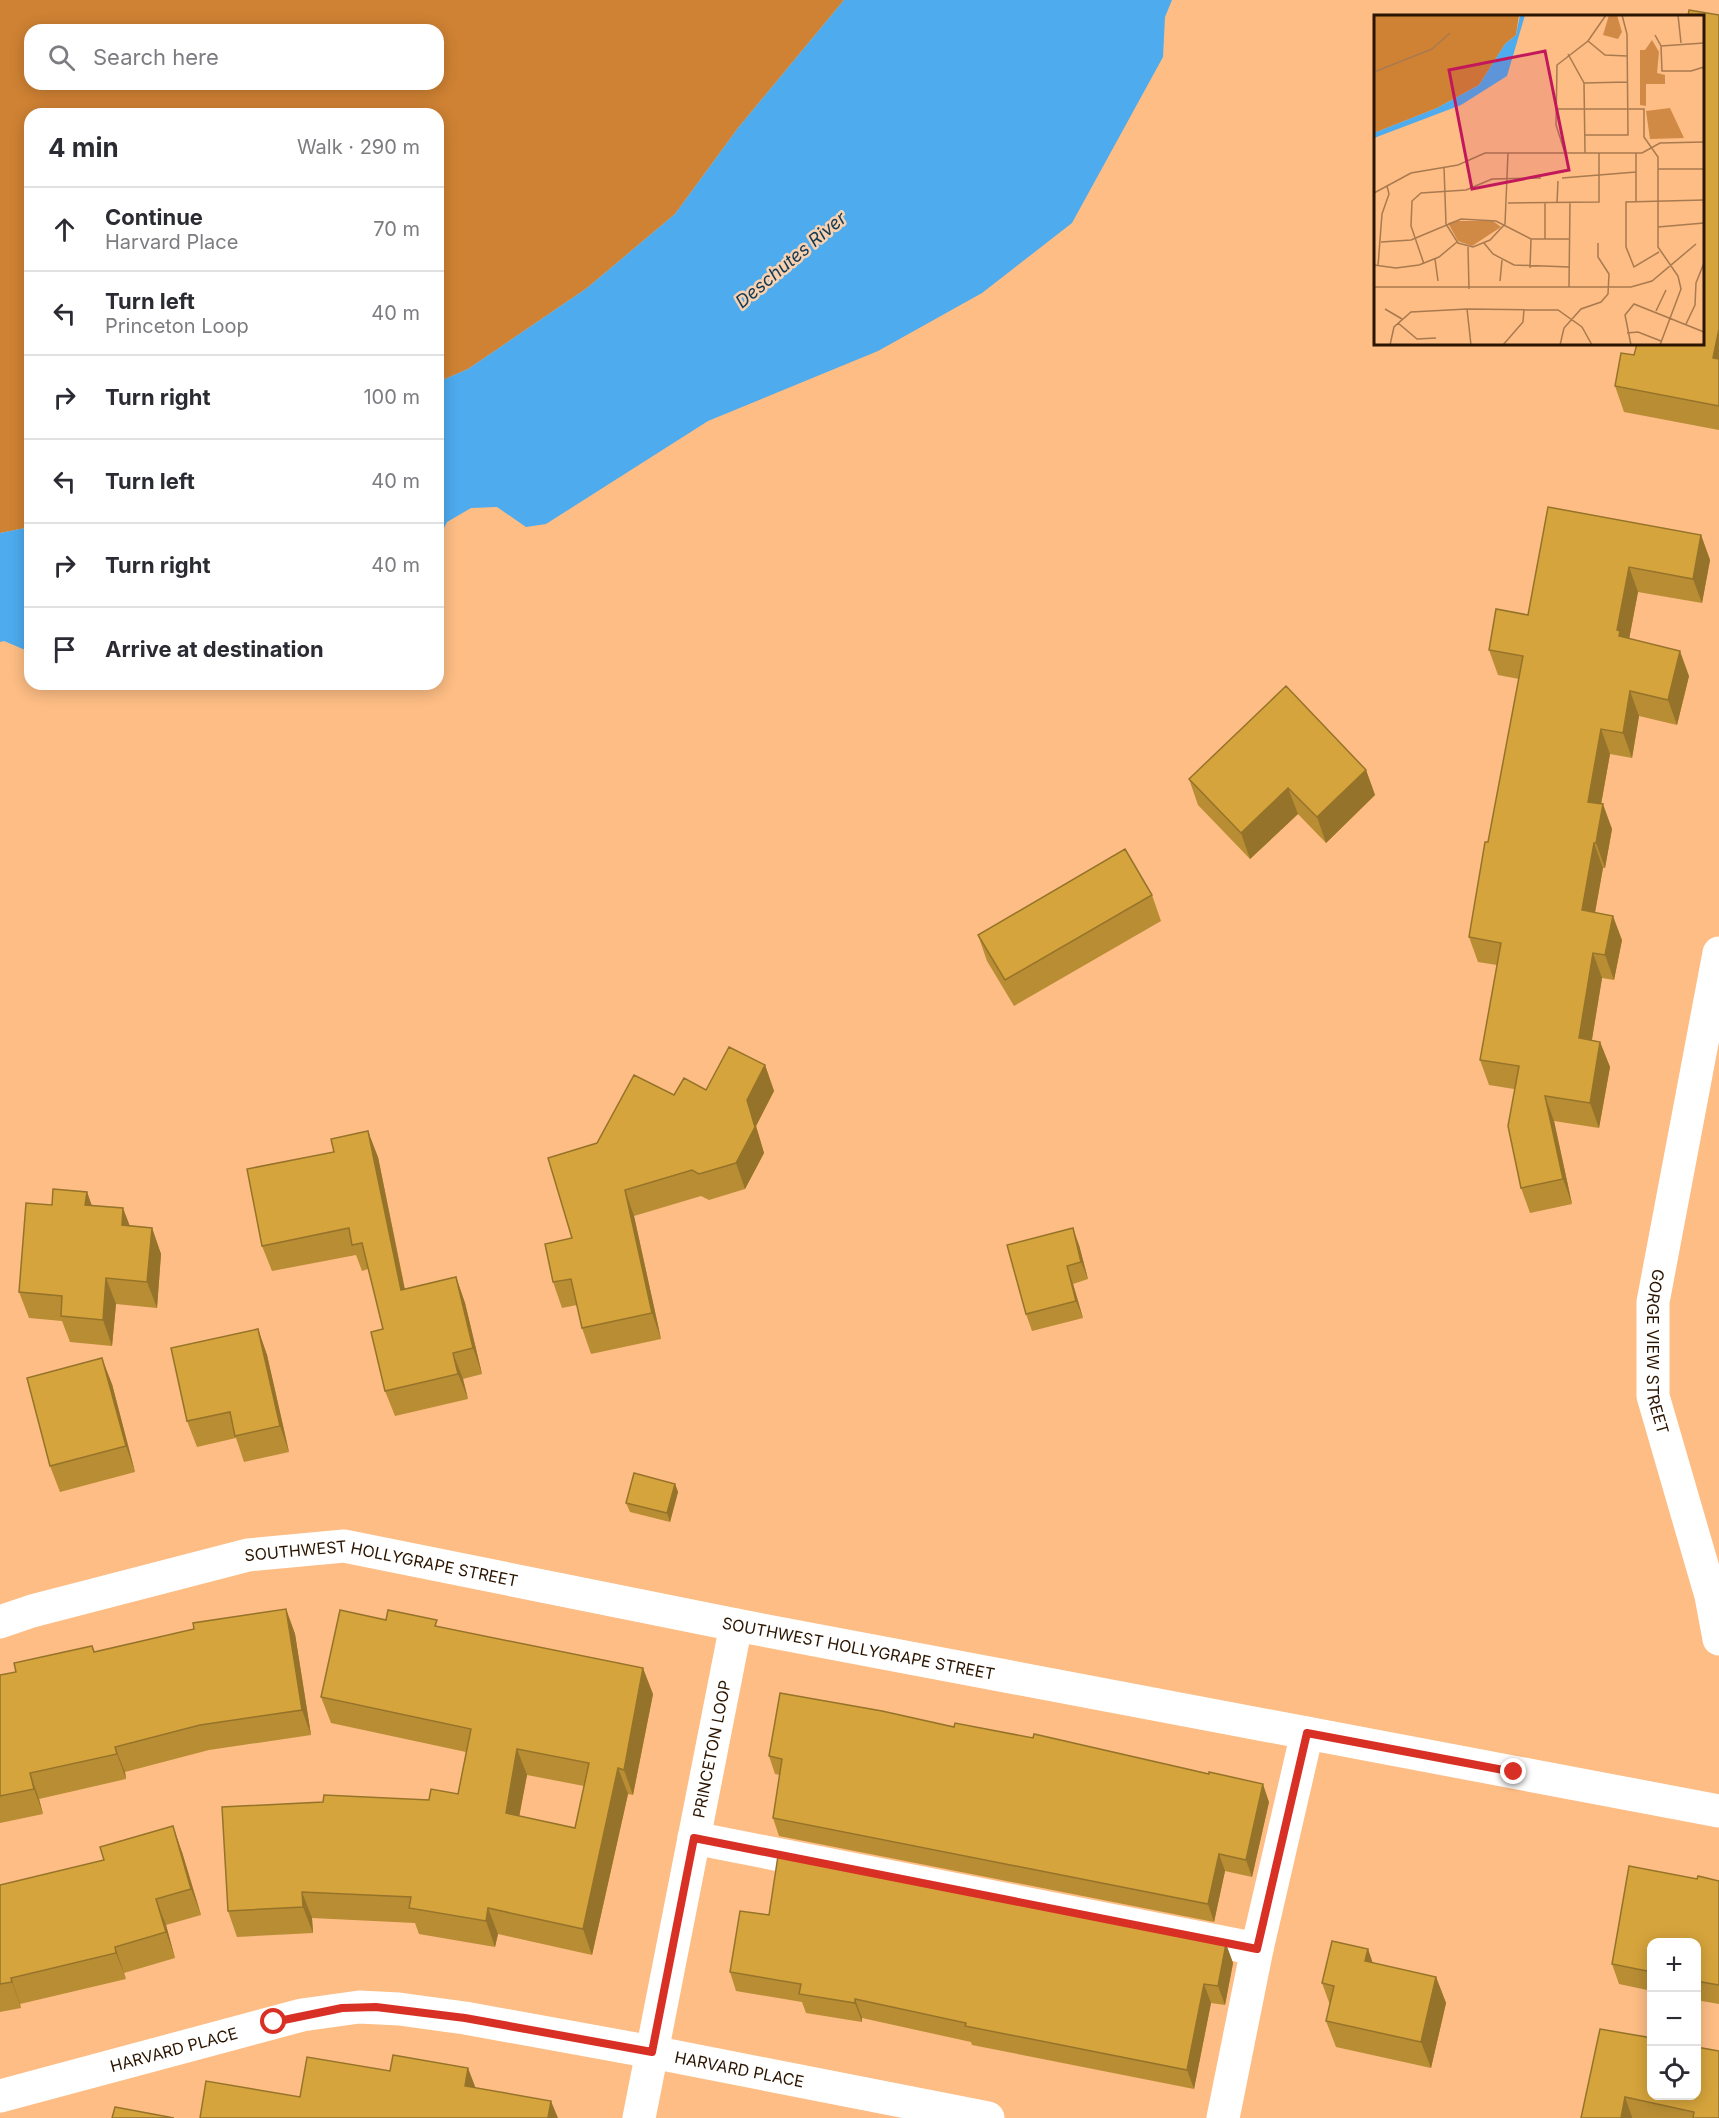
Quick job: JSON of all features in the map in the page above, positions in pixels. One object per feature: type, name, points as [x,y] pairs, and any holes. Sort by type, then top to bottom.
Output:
[{"type":"street","name":"GORGE VIEW STREET","points":[[1719,953],[1712,1023],[1653,1302],[1653,1396],[1711,1596],[1719,1639]]},
{"type":"street","name":"SOUTHWEST HOLLYGRAPE STREET","points":[[0,1622],[32,1611],[248,1555],[344,1545],[736,1625],[1307,1733],[1718,1807]]},
{"type":"street","name":"PRINCETON LOOP","points":[[639,2118],[736,1625]]},
{"type":"street","points":[[1223,2118],[1257,1949],[1307,1733]]},
{"type":"street","points":[[694,1838],[1257,1949]]},
{"type":"street","name":"HARVARD PLACE","points":[[0,2096],[293,2018],[359,2007],[399,2009],[465,2018],[988,2118]]},
{"type":"shaded area","points":[[0,0],[844,0],[738,128],[675,214],[587,288],[468,369],[444,379],[444,108],[24,108],[24,528],[0,533]]},
{"type":"water","name":"Deschutes River","points":[[844,0],[1172,0],[1165,17],[1163,57],[1072,223],[982,293],[878,351],[708,421],[546,524],[526,527],[497,507],[471,508],[447,522],[444,528],[444,379],[468,369],[587,288],[675,214],[738,128]]},
{"type":"water","points":[[24,528],[24,649],[4,641],[0,642],[0,533]]},
{"type":"building","points":[[1689,10],[1719,15],[1719,329],[1713,358],[1719,359],[1719,406],[1615,386],[1621,353],[1634,355],[1637,345],[1704,345],[1704,15],[1688,15]]},
{"type":"building","points":[[1548,507],[1701,535],[1693,579],[1629,567],[1617,630],[1620,631],[1619,636],[1680,651],[1668,700],[1630,691],[1623,733],[1601,729],[1588,802],[1603,804],[1582,910],[1613,916],[1605,955],[1593,953],[1579,1038],[1600,1042],[1590,1103],[1545,1096],[1563,1179],[1521,1188],[1508,1126],[1519,1066],[1480,1060],[1501,943],[1469,937],[1485,842],[1488,842],[1523,656],[1489,650],[1496,609],[1528,615]]},
{"type":"building","points":[[1286,686],[1366,770],[1317,817],[1288,788],[1241,833],[1189,779]]},
{"type":"building","points":[[1125,849],[1152,895],[1005,980],[978,935]]},
{"type":"building","points":[[729,1047],[765,1065],[747,1100],[755,1127],[736,1163],[699,1174],[692,1170],[625,1190],[652,1313],[582,1328],[571,1279],[553,1282],[545,1244],[572,1238],[548,1158],[597,1143],[634,1075],[674,1095],[684,1078],[706,1090]]},
{"type":"building","points":[[368,1131],[401,1290],[456,1277],[473,1348],[453,1353],[458,1374],[385,1391],[371,1332],[383,1329],[362,1243],[352,1245],[349,1228],[262,1246],[247,1169],[334,1152],[331,1139]]},
{"type":"building","points":[[53,1189],[87,1192],[85,1205],[123,1208],[122,1225],[152,1228],[147,1282],[106,1278],[103,1320],[61,1316],[62,1296],[19,1292],[26,1203],[52,1205]]},
{"type":"building","points":[[1073,1228],[1081,1262],[1067,1266],[1076,1301],[1026,1314],[1007,1245]]},
{"type":"building","points":[[258,1329],[280,1426],[235,1436],[230,1412],[187,1421],[171,1348]]},
{"type":"building","points":[[102,1358],[126,1446],[50,1466],[27,1378]]},
{"type":"building","points":[[634,1473],[675,1484],[667,1513],[626,1503]]},
{"type":"building","points":[[286,1609],[302,1710],[200,1725],[115,1747],[117,1754],[30,1773],[34,1789],[0,1796],[0,1675],[16,1672],[14,1663],[92,1646],[94,1652],[194,1629],[193,1623]]},
{"type":"building","points":[[340,1610],[386,1620],[388,1610],[437,1620],[435,1626],[643,1668],[624,1770],[618,1768],[583,1929],[488,1908],[486,1921],[409,1908],[411,1897],[302,1892],[303,1907],[228,1911],[222,1807],[323,1802],[324,1795],[429,1800],[431,1789],[458,1794],[471,1729],[321,1697]],"holes":[[[517,1749],[589,1763],[575,1828],[506,1813]]]},
{"type":"building","points":[[780,1693],[882,1711],[954,1727],[955,1723],[1033,1738],[1034,1734],[1263,1784],[1246,1860],[1219,1854],[1208,1904],[773,1818],[782,1759],[769,1756]]},
{"type":"building","points":[[173,1826],[191,1889],[156,1899],[166,1932],[115,1947],[116,1953],[11,1978],[12,1982],[0,1984],[0,1885],[104,1860],[100,1847]]},
{"type":"building","points":[[778,1856],[1226,1944],[1218,1986],[1204,1984],[1187,2070],[965,2026],[966,2023],[855,1999],[855,2003],[799,1994],[801,1984],[730,1972],[740,1911],[769,1915]]},
{"type":"building","points":[[1629,1866],[1719,1881],[1719,1985],[1701,1982],[1701,1938],[1647,1938],[1647,1971],[1612,1964]]},
{"type":"building","points":[[1332,1941],[1368,1949],[1365,1961],[1436,1977],[1421,2042],[1326,2021],[1334,1986],[1322,1983]]},
{"type":"building","points":[[1600,2029],[1647,2037],[1647,2100],[1701,2100],[1701,2048],[1719,2051],[1719,2118],[1693,2118],[1694,2112],[1625,2097],[1621,2118],[1581,2118]]},
{"type":"building","points":[[393,2055],[468,2068],[465,2086],[551,2101],[548,2118],[200,2118],[206,2081],[300,2097],[307,2057],[390,2071]]},
{"type":"building","points":[[115,2107],[174,2118],[112,2118]]},
{"type":"route","points":[[274,2022],[342,2008],[376,2007],[465,2018],[652,2052],[694,1838],[1257,1949],[1307,1733],[1514,1772]]}]
